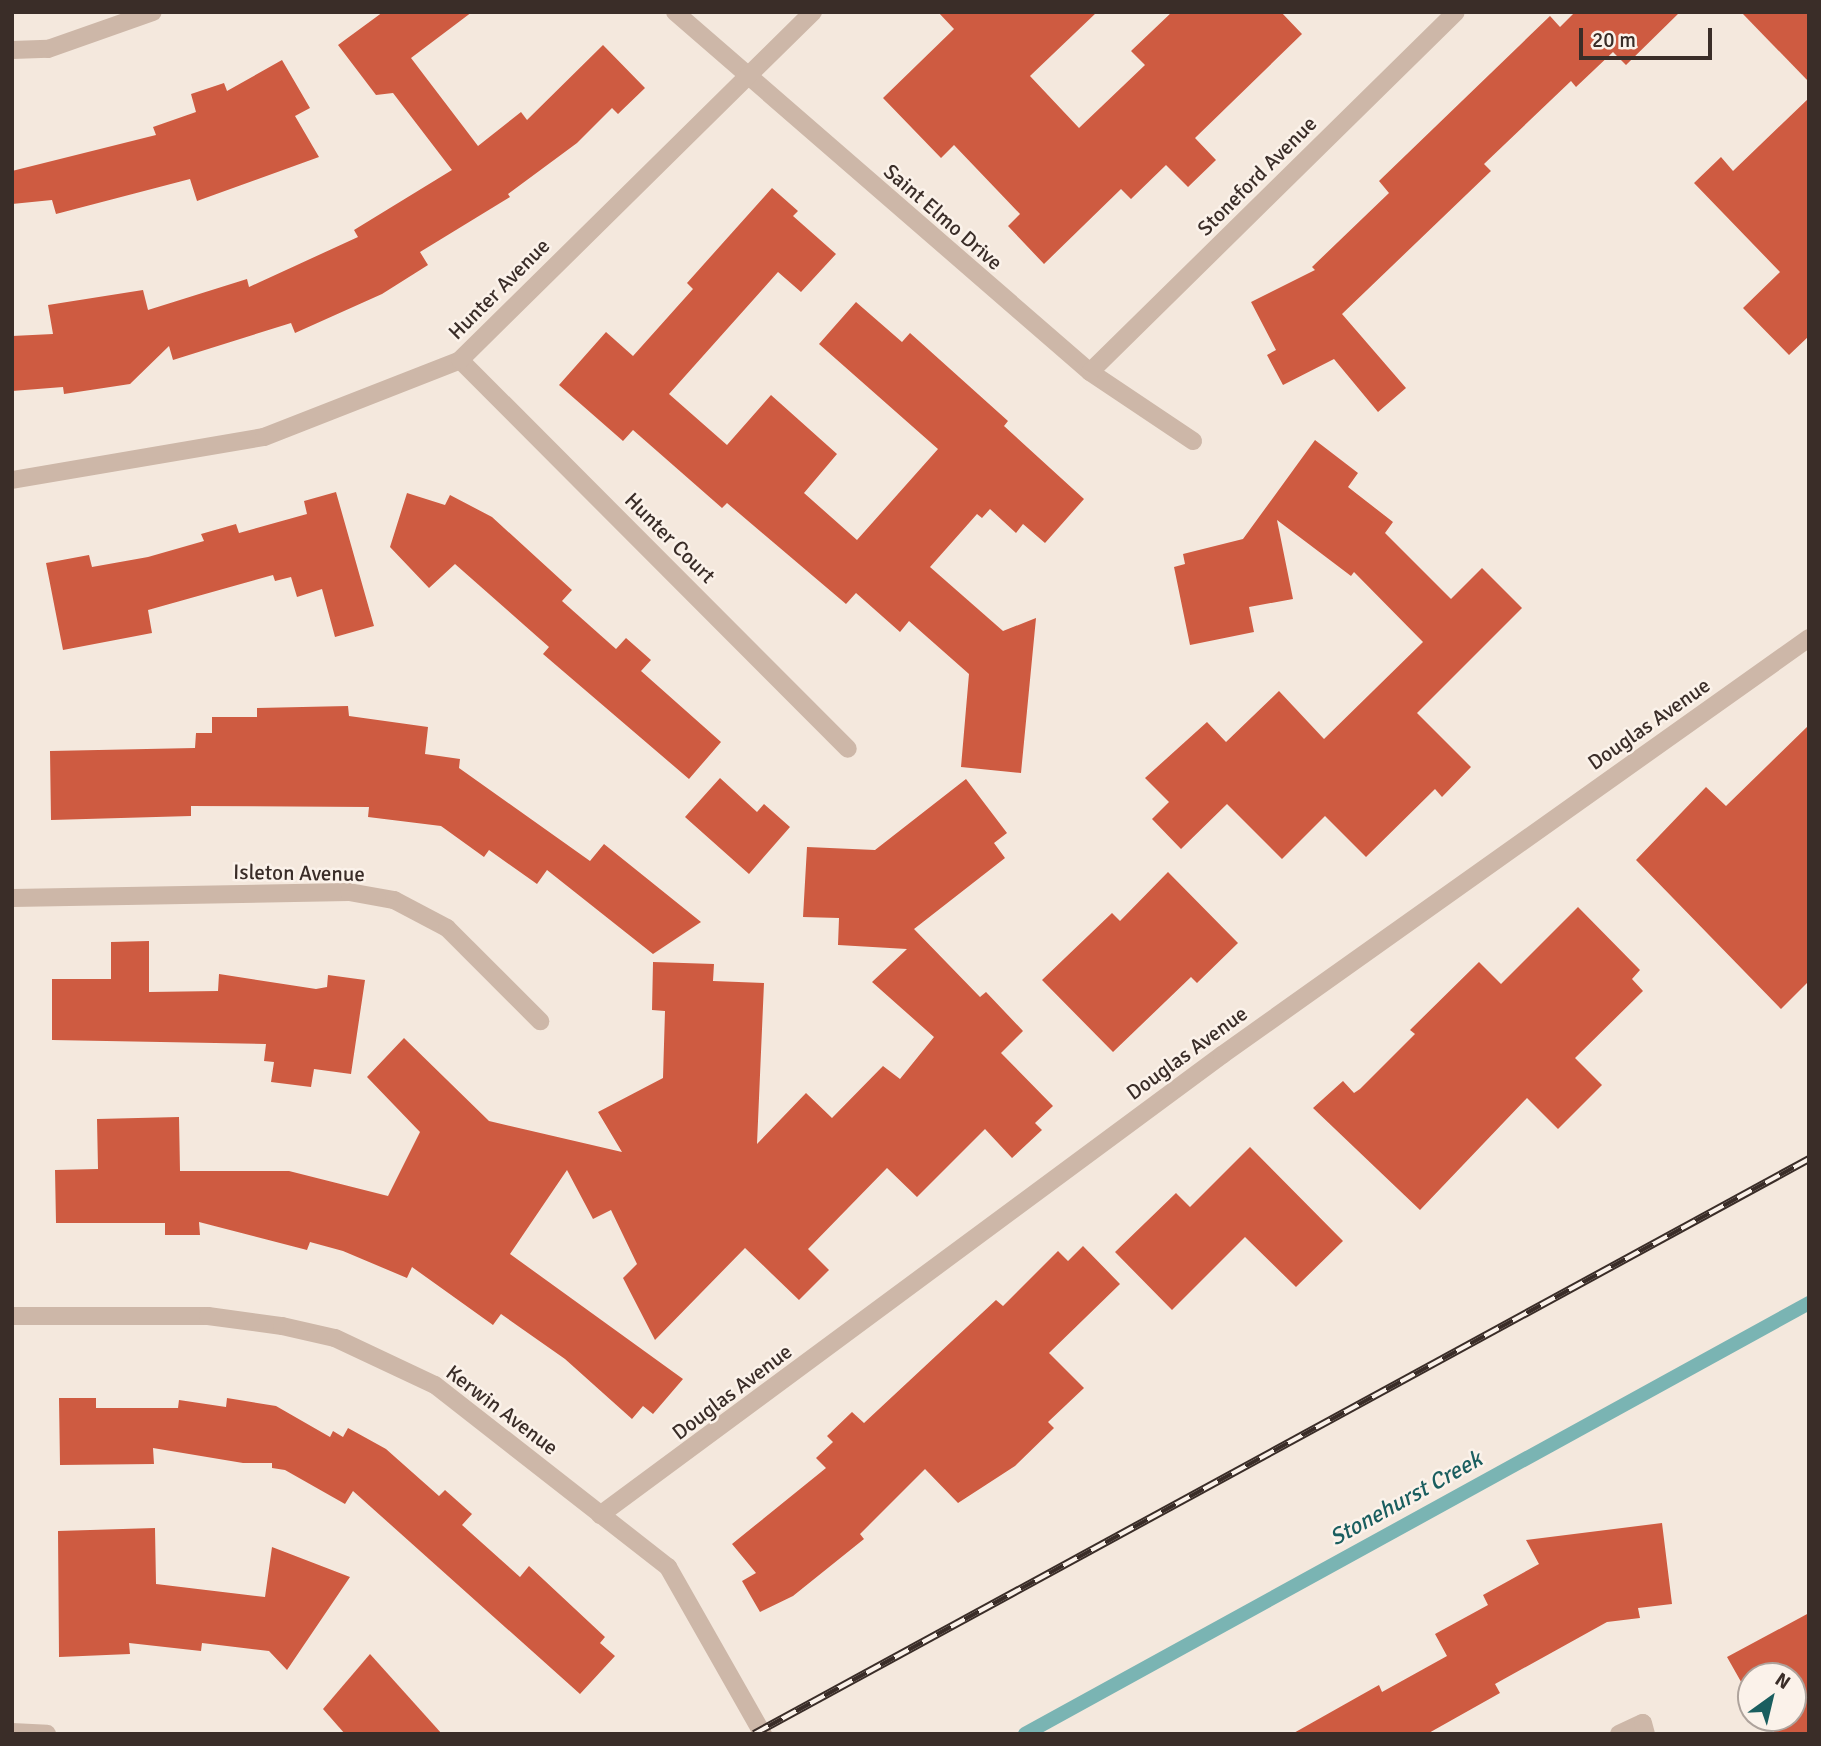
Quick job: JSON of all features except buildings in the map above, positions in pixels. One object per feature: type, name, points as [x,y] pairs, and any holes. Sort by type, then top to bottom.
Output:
[{"type":"street","points":[[12,50],[48,49],[153,12]]},
{"type":"street","name":"Saint Elmo Drive","points":[[675,12],[746,78],[1090,372],[1193,441]]},
{"type":"street","name":"Hunter Avenue","points":[[12,480],[264,437],[460,360],[813,12]]},
{"type":"street","name":"Stoneford Avenue","points":[[1090,372],[1456,12]]},
{"type":"street","name":"Hunter Court","points":[[460,360],[848,749]]},
{"type":"street","name":"Douglas Avenue","points":[[600,1515],[1222,1055],[1809,638]]},
{"type":"street","name":"Isleton Avenue","points":[[12,898],[349,892],[394,900],[447,928],[540,1021]]},
{"type":"street","name":"Kerwin Avenue","points":[[12,1317],[208,1317],[335,1338],[435,1385],[668,1567],[763,1734]]},
{"type":"street","points":[[1619,1734],[1645,1728]]},
{"type":"street","points":[[12,1732],[47,1734]]},
{"type":"waterway","name":"Stonehurst Creek","points":[[1025,1734],[1809,1303]]},
{"type":"railway","points":[[754,1734],[1809,1159]]}]
